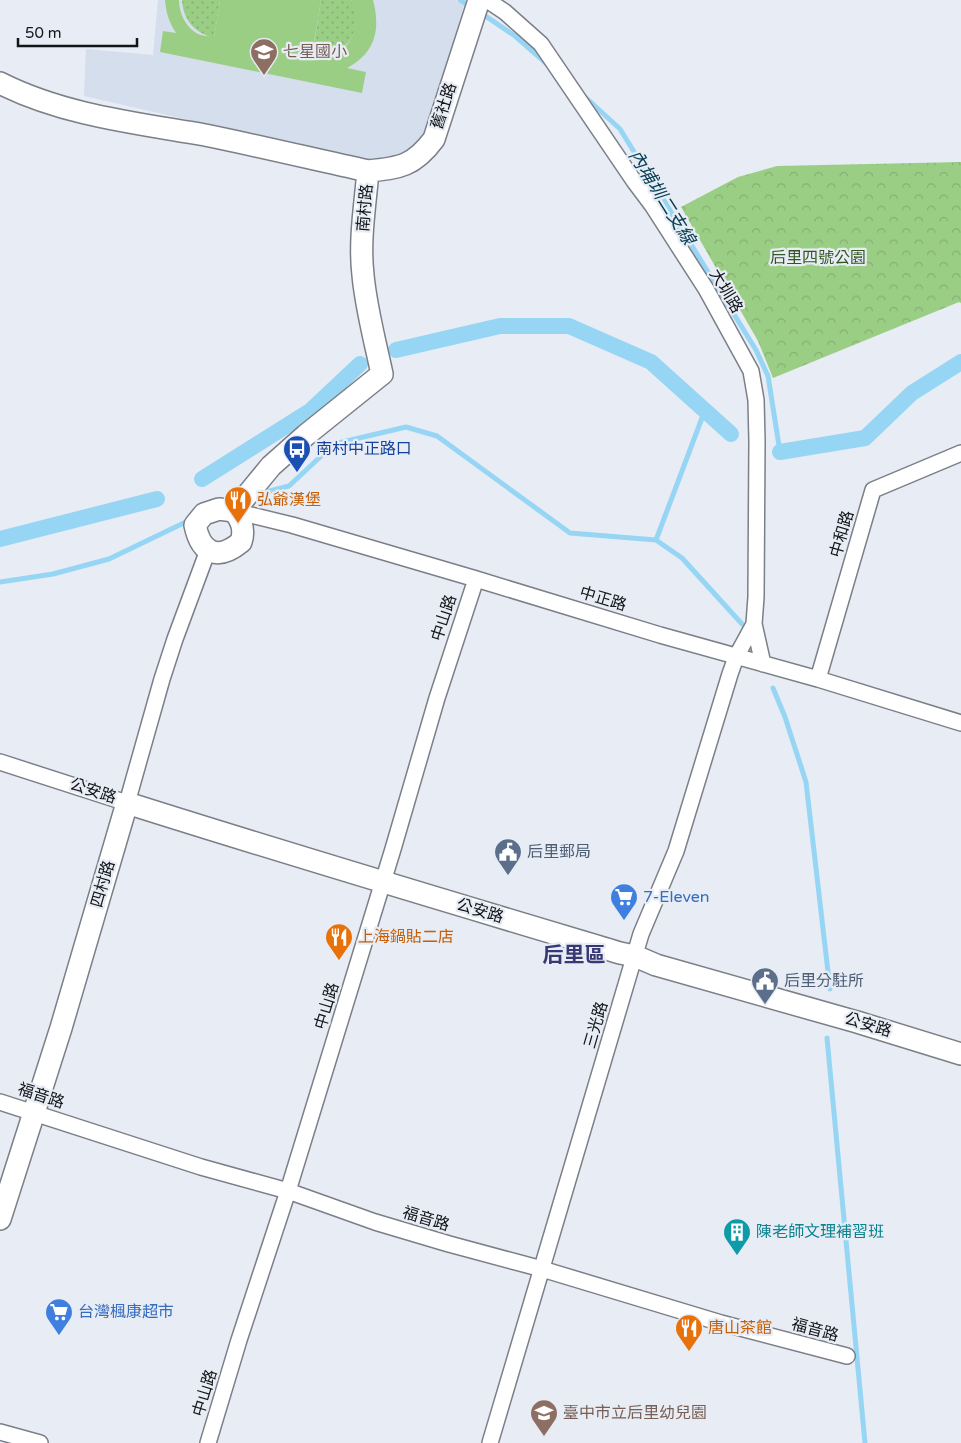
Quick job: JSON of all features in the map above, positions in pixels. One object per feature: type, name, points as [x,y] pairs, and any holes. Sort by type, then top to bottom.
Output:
[{"type":"main road","name":"舊社路","points":[[368,171],[393,169],[410,162],[424,152],[434,139],[479,0]]},
{"type":"main road","name":"南村路","points":[[0,84],[21,94],[85,113],[231,140],[368,171],[362,240],[363,275],[367,304],[382,374],[306,435],[271,466],[234,512]]},
{"type":"main road","points":[[225,509],[234,512],[241,521],[243,534],[241,542],[223,552],[214,553],[208,550],[200,540],[195,525],[204,514],[214,510],[225,509]]},
{"type":"main road","name":"公安路","points":[[127,803],[249,842],[620,954],[635,956],[656,965],[857,1022],[961,1054]]},
{"type":"main road","name":"四村路","points":[[0,1218],[63,1019],[127,803]]},
{"type":"street","name":"大圳路","points":[[488,0],[505,12],[541,44],[652,205],[706,289],[751,371],[756,400],[757,441],[756,597],[754,624],[763,664]]},
{"type":"street","name":"中和路","points":[[818,679],[873,490],[961,453]]},
{"type":"street","name":"中正路","points":[[234,512],[292,525],[736,657],[818,679],[961,723]]},
{"type":"street","name":"四村路","points":[[127,803],[172,647],[208,550]]},
{"type":"street","name":"中山路","points":[[208,1443],[384,882],[437,698],[476,579]]},
{"type":"street","name":"三光路","points":[[490,1443],[641,934],[676,851],[736,657],[754,624]]},
{"type":"street","name":"公安路","points":[[0,762],[127,803]]},
{"type":"street","name":"福音路","points":[[0,1102],[201,1167],[288,1190],[375,1222],[542,1269],[736,1327],[847,1356]]},
{"type":"street","points":[[0,1432],[40,1443]]},
{"type":"shaded area","name":"七星國小","points":[[158,0],[455,0],[464,5],[428,127],[414,147],[382,164],[84,96],[86,49],[153,55]]},
{"type":"green space","points":[[165,0],[179,0],[180,10],[190,28],[198,34],[214,37],[220,0],[321,0],[312,54],[327,57],[343,49],[353,34],[356,17],[351,0],[373,0],[376,21],[374,40],[364,55],[347,68],[366,72],[362,93],[160,52],[163,31],[176,33],[168,17]]},
{"type":"green space","points":[[182,0],[220,0],[214,38],[201,33],[191,25],[185,14]]},
{"type":"green space","points":[[321,0],[351,0],[356,15],[355,30],[342,49],[329,55],[312,56]]},
{"type":"green space","name":"后里四號公園","points":[[961,162],[961,303],[959,302],[773,378],[758,341],[681,207],[738,177],[777,166]]},
{"type":"waterway","name":"內埔圳二支線","points":[[460,0],[471,7]]},
{"type":"waterway","name":"內埔圳二支線","points":[[481,13],[515,36],[547,64]]},
{"type":"waterway","name":"內埔圳二支線","points":[[584,96],[620,129],[756,350],[768,376],[780,452]]},
{"type":"waterway","points":[[396,350],[500,326],[569,326],[651,362],[731,434]]},
{"type":"waterway","points":[[780,452],[865,438],[912,393],[961,362]]},
{"type":"waterway","points":[[202,479],[310,411],[360,364]]},
{"type":"waterway","points":[[656,540],[705,410]]},
{"type":"waterway","points":[[258,494],[289,486],[334,444],[406,427],[437,436],[570,533],[656,540],[682,558],[742,624]]},
{"type":"waterway","points":[[0,539],[157,499]]},
{"type":"waterway","points":[[0,582],[53,574],[109,559],[190,520]]},
{"type":"waterway","points":[[773,688],[785,717],[806,782],[830,989]]},
{"type":"waterway","points":[[827,1038],[865,1443]]},
{"type":"place","name":"七星國小","points":[[264,76]]},
{"type":"place","name":"南村中正路口","points":[[297,473]]},
{"type":"place","name":"弘爺漢堡","points":[[238,524]]},
{"type":"place","name":"后里郵局","points":[[508,876]]},
{"type":"place","name":"7-Eleven","points":[[624,921]]},
{"type":"place","name":"上海鍋貼二店","points":[[339,961]]},
{"type":"place","name":"后里分駐所","points":[[765,1005]]},
{"type":"place","name":"陳老師文理補習班","points":[[737,1256]]},
{"type":"place","name":"台灣楓康超市","points":[[59,1336]]},
{"type":"place","name":"唐山茶館","points":[[689,1352]]},
{"type":"place","name":"臺中市立后里幼兒園","points":[[544,1437]]},
{"type":"district","name":"后里區","points":[[574,955]]}]
